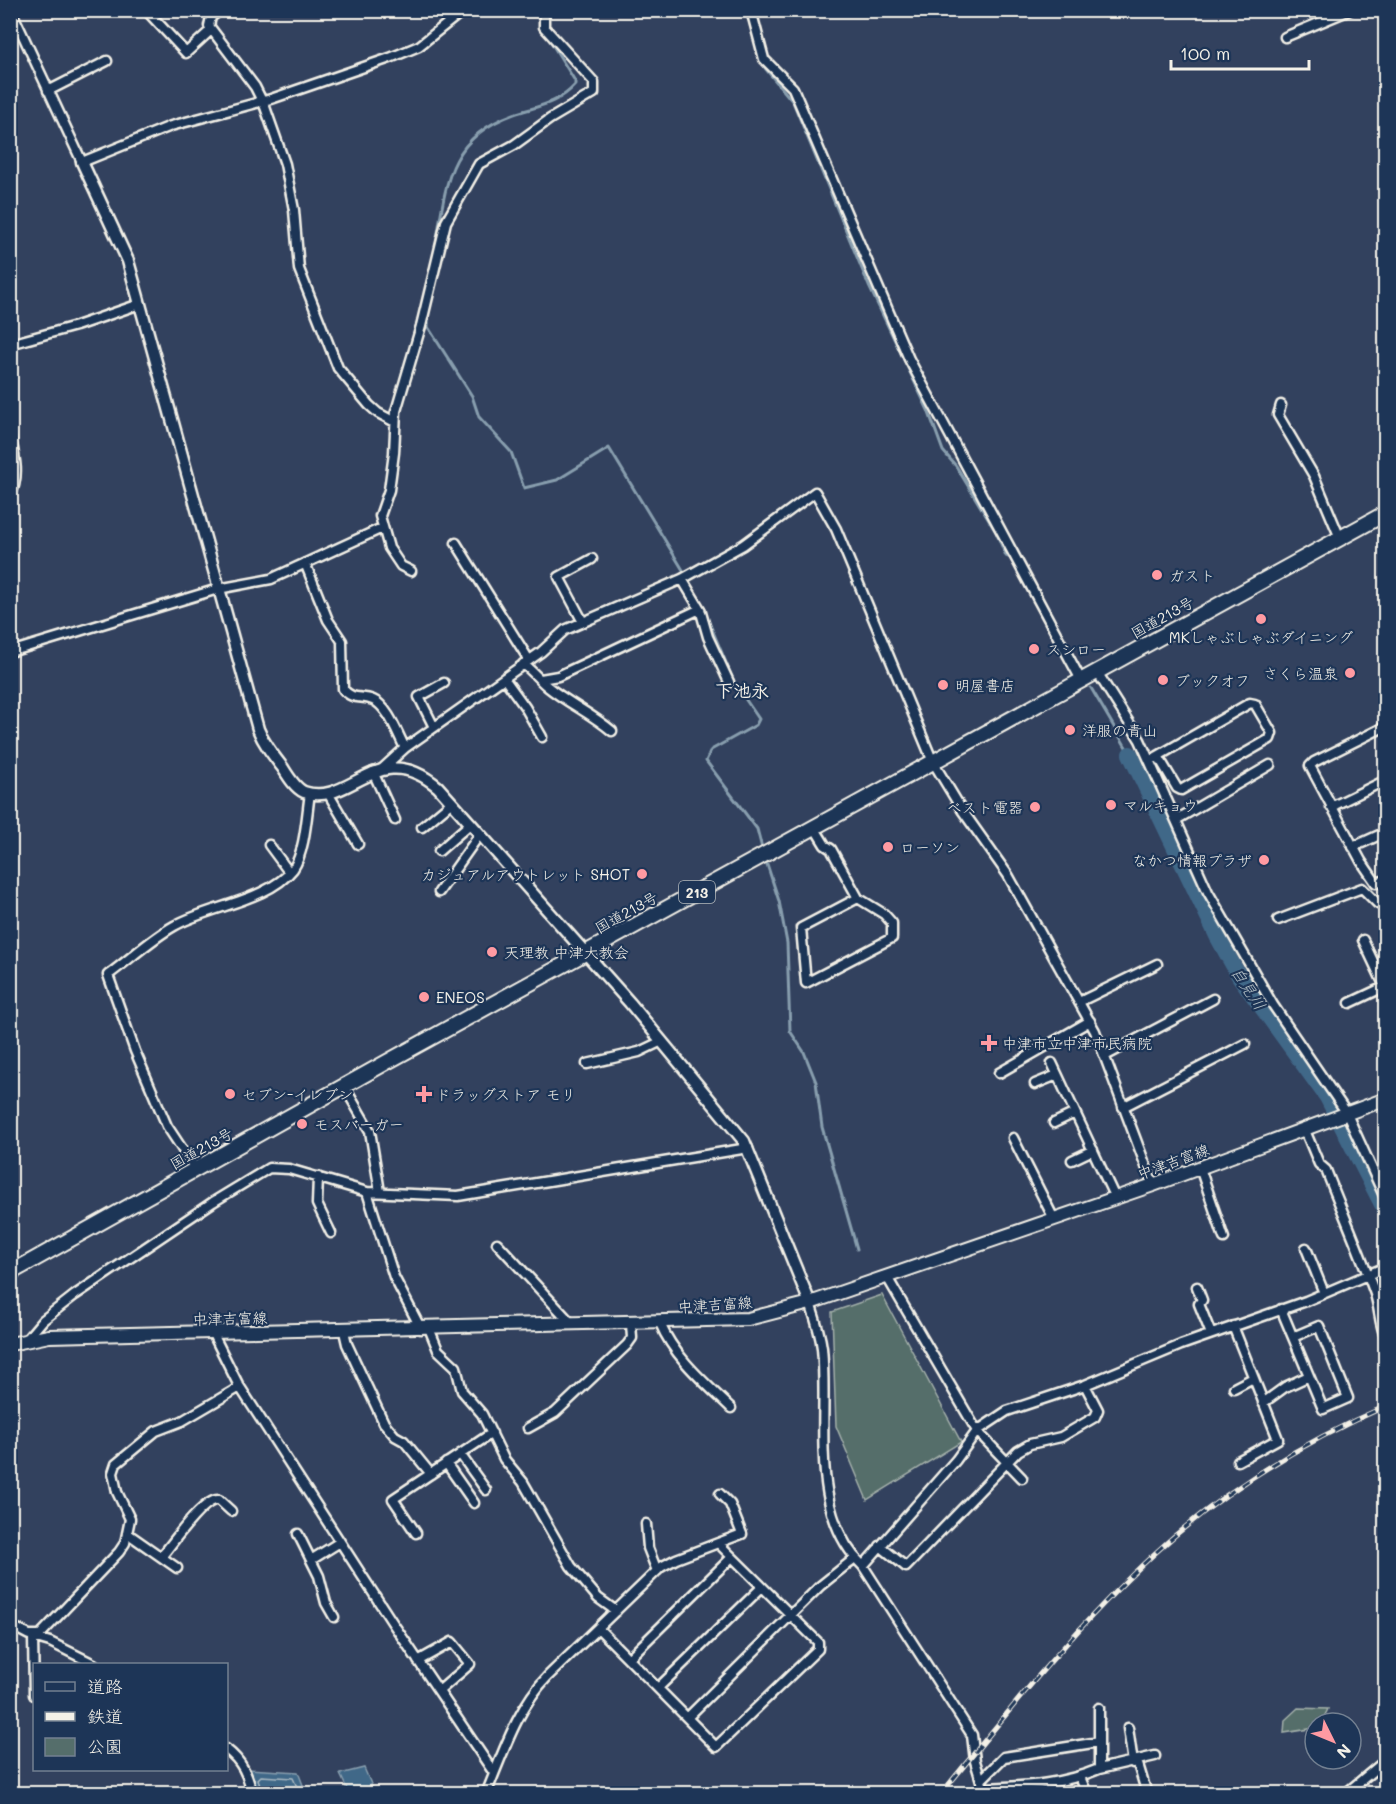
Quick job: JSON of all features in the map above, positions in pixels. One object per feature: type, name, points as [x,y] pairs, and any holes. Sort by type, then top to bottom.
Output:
[{"type":"highway","name":"国道213号","points":[[10,1273],[344,1086],[1386,513]]},
{"type":"main road","name":"中津吉富線","points":[[10,1344],[49,1336],[213,1334],[748,1319],[810,1303],[1153,1185],[1386,1099]]},
{"type":"street","points":[[11,10],[120,239],[218,590],[263,741],[296,786],[310,793],[328,793],[378,770],[405,748],[526,662],[565,630],[682,579],[743,544],[815,492],[836,529],[933,762],[962,810],[1008,875],[1089,1021],[1105,1056],[1153,1185]]},
{"type":"street","points":[[146,10],[186,53],[211,30]]},
{"type":"street","points":[[220,10],[211,17],[209,22],[211,30],[262,101],[285,164],[294,210],[299,269],[307,296],[320,320],[338,368],[369,405],[395,422]]},
{"type":"street","points":[[82,162],[171,126],[330,80],[419,46],[464,10]]},
{"type":"street","points":[[411,571],[401,566],[395,558],[382,528],[380,516],[389,490],[396,411],[421,326],[441,233],[474,169],[594,93],[594,82],[544,27],[544,10]]},
{"type":"street","points":[[751,10],[764,59],[793,88],[909,359],[1081,680]]},
{"type":"street","points":[[1285,37],[1350,10]]},
{"type":"street","points":[[48,91],[107,61]]},
{"type":"street","points":[[10,344],[76,326],[140,304]]},
{"type":"street","points":[[1281,405],[1278,415],[1314,476],[1340,538]]},
{"type":"street","points":[[10,435],[17,469],[17,484],[10,498]]},
{"type":"street","points":[[10,652],[218,590],[271,579],[382,528]]},
{"type":"street","points":[[456,543],[526,662],[541,679],[612,732]]},
{"type":"street","points":[[583,622],[559,577],[592,560]]},
{"type":"street","points":[[305,563],[328,620],[342,641],[344,689],[353,698],[372,699],[381,705],[405,748]]},
{"type":"street","points":[[682,579],[700,609],[714,651],[729,682]]},
{"type":"street","points":[[541,679],[558,676],[700,609]]},
{"type":"street","points":[[1097,672],[1154,759],[1181,790],[1270,739],[1272,733],[1255,704],[1250,703],[1154,759]]},
{"type":"street","points":[[504,678],[525,707],[542,737]]},
{"type":"street","points":[[434,727],[419,697],[444,683]]},
{"type":"street","points":[[1386,726],[1310,766],[1353,848],[1376,884],[1386,880]]},
{"type":"street","points":[[1154,759],[1176,819],[1208,892],[1273,1005],[1346,1112],[1386,1200]]},
{"type":"street","points":[[1176,819],[1270,765]]},
{"type":"street","points":[[378,770],[396,768],[417,773],[438,787],[662,1041],[729,1121],[748,1148],[810,1303],[822,1347],[827,1485],[835,1518],[855,1558],[863,1566],[972,1735],[984,1787]]},
{"type":"street","points":[[378,770],[395,820]]},
{"type":"street","points":[[1331,807],[1386,780]]},
{"type":"street","points":[[196,1170],[167,1126],[135,1052],[108,975],[175,925],[270,888],[290,872],[295,867],[301,848],[310,793]]},
{"type":"street","points":[[328,793],[358,844]]},
{"type":"street","points":[[422,827],[452,802]]},
{"type":"street","points":[[439,851],[471,824]]},
{"type":"street","points":[[814,827],[825,845],[831,849],[858,898],[884,914],[892,923],[892,938],[806,983],[801,928],[858,898]]},
{"type":"street","points":[[1353,848],[1386,832]]},
{"type":"street","points":[[439,892],[480,834]]},
{"type":"street","points":[[268,845],[290,872]]},
{"type":"street","points":[[1278,920],[1362,888],[1378,904],[1386,907]]},
{"type":"street","points":[[1350,1003],[1385,988],[1362,940]]},
{"type":"street","points":[[1079,1002],[1156,964]]},
{"type":"street","points":[[1105,1056],[1213,999]]},
{"type":"street","points":[[999,1073],[1089,1021]]},
{"type":"street","points":[[587,1064],[639,1052],[662,1041]]},
{"type":"street","points":[[1124,1107],[1245,1044]]},
{"type":"street","points":[[1052,1063],[1115,1198]]},
{"type":"street","points":[[1035,1084],[1057,1075]]},
{"type":"street","points":[[344,1086],[370,1131],[380,1192]]},
{"type":"street","points":[[1054,1123],[1075,1113]]},
{"type":"street","points":[[1304,1128],[1319,1164],[1326,1170],[1368,1274],[1379,1308],[1379,1323],[1386,1339]]},
{"type":"street","points":[[1012,1138],[1054,1219]]},
{"type":"street","points":[[27,1340],[43,1320],[75,1295],[264,1171],[281,1167],[367,1192],[466,1195],[748,1148]]},
{"type":"street","points":[[1072,1160],[1093,1150]]},
{"type":"street","points":[[1200,1168],[1224,1238]]},
{"type":"street","points":[[318,1177],[317,1204],[331,1233]]},
{"type":"street","points":[[367,1192],[394,1277],[424,1328],[438,1350],[458,1370],[462,1391],[479,1409],[504,1459],[523,1482],[571,1566],[594,1594],[616,1611]]},
{"type":"street","points":[[497,1243],[573,1325]]},
{"type":"street","points":[[1306,1248],[1324,1293]]},
{"type":"street","points":[[863,1566],[956,1460],[977,1431],[1007,1411],[1085,1385],[1386,1267]]},
{"type":"street","points":[[886,1277],[977,1431],[1022,1478]]},
{"type":"street","points":[[1197,1287],[1202,1300],[1199,1304],[1211,1334]]},
{"type":"street","points":[[1281,1309],[1323,1408],[1348,1398],[1319,1326],[1293,1337]]},
{"type":"street","points":[[528,1428],[555,1413],[627,1345],[632,1338],[631,1323]]},
{"type":"street","points":[[660,1323],[685,1360],[731,1408]]},
{"type":"street","points":[[1233,1326],[1278,1439],[1238,1461]]},
{"type":"street","points":[[344,1330],[347,1344],[384,1424],[395,1436],[404,1441],[431,1474]]},
{"type":"street","points":[[213,1334],[240,1387],[418,1661],[494,1773]]},
{"type":"street","points":[[1263,1403],[1285,1387],[1309,1376]]},
{"type":"street","points":[[1234,1388],[1253,1378]]},
{"type":"street","points":[[880,1546],[906,1567],[1007,1462],[1030,1444],[1061,1437],[1095,1417],[1098,1410],[1085,1385]]},
{"type":"street","points":[[33,1637],[43,1633],[122,1548],[130,1519],[119,1500],[113,1477],[116,1464],[156,1431],[182,1421],[240,1387]]},
{"type":"street","points":[[416,1533],[393,1499],[492,1433]]},
{"type":"street","points":[[460,1454],[486,1490]]},
{"type":"street","points":[[446,1463],[474,1503]]},
{"type":"street","points":[[486,1794],[519,1718],[534,1690],[657,1571],[676,1558],[742,1534],[730,1504],[720,1494]]},
{"type":"street","points":[[162,1556],[193,1518],[217,1498],[231,1511]]},
{"type":"street","points":[[646,1524],[648,1548],[657,1571]]},
{"type":"street","points":[[128,1533],[177,1568]]},
{"type":"street","points":[[298,1534],[334,1617]]},
{"type":"street","points":[[311,1560],[340,1542]]},
{"type":"street","points":[[598,1628],[716,1747],[818,1649],[818,1642],[718,1543]]},
{"type":"street","points":[[629,1658],[732,1557]]},
{"type":"street","points":[[688,1717],[820,1586],[855,1558]]},
{"type":"street","points":[[659,1687],[762,1587]]},
{"type":"street","points":[[10,1625],[90,1663]]},
{"type":"street","points":[[33,1637],[33,1663]]},
{"type":"street","points":[[418,1661],[452,1642],[470,1664],[439,1691]]},
{"type":"street","points":[[1099,1708],[1099,1769]]},
{"type":"street","points":[[1128,1728],[1135,1762],[1147,1794]]},
{"type":"street","points":[[984,1787],[1004,1757],[1099,1742]]},
{"type":"street","points":[[228,1751],[244,1768],[252,1794]]},
{"type":"street","points":[[984,1787],[1046,1785],[1080,1777],[1099,1769],[1155,1756]]},
{"type":"street","points":[[1345,1794],[1386,1760]]},
{"type":"street","points":[[1080,1777],[1087,1794]]},
{"type":"green space","points":[[882,1295],[961,1442],[867,1500],[836,1426],[832,1312]]},
{"type":"green space","points":[[1298,1708],[1328,1709],[1327,1711],[1303,1711],[1303,1730],[1284,1733],[1285,1720]]},
{"type":"water","points":[[364,1768],[375,1793],[349,1793],[340,1774]]},
{"type":"water","points":[[248,1769],[298,1772],[306,1793],[256,1793]]},
{"type":"waterway","points":[[744,10],[751,25]]},
{"type":"waterway","points":[[435,251],[447,186],[462,151],[474,137],[491,124],[555,100],[575,85],[575,81],[549,39]]},
{"type":"waterway","points":[[758,51],[765,68],[793,102],[869,286],[928,410],[943,451],[956,466],[996,532],[1006,556],[1014,559]]},
{"type":"waterway","points":[[429,308],[428,327],[472,396],[479,417],[511,452],[524,488],[557,480],[609,448],[686,575]]},
{"type":"waterway","points":[[706,615],[735,684],[759,719],[756,725],[711,750],[706,761],[757,829],[763,852]]},
{"type":"waterway","points":[[1091,688],[1130,754]]},
{"type":"waterway","name":"自見川","points":[[1130,754],[1218,938],[1239,976],[1327,1097],[1386,1212]]},
{"type":"waterway","points":[[765,858],[779,901],[787,943],[790,1031],[804,1052],[816,1082],[822,1127],[857,1249]]},
{"type":"railway","points":[[941,1794],[1017,1701],[1096,1611],[1179,1532],[1206,1510],[1263,1471],[1323,1436],[1386,1406]]},
{"type":"place","name":"ガスト","points":[[1157,575]]},
{"type":"place","name":"MKしゃぶしゃぶダイニング","points":[[1261,619]]},
{"type":"place","name":"スシロー","points":[[1034,649]]},
{"type":"place","name":"さくら温泉","points":[[1350,673]]},
{"type":"place","name":"ブックオフ","points":[[1163,680]]},
{"type":"place","name":"明屋書店","points":[[943,685]]},
{"type":"place","name":"洋服の青山","points":[[1070,730]]},
{"type":"place","name":"マルキョウ","points":[[1111,805]]},
{"type":"place","name":"ベスト電器","points":[[1035,807]]},
{"type":"place","name":"ローソン","points":[[888,847]]},
{"type":"place","name":"なかつ情報プラザ","points":[[1264,860]]},
{"type":"place","name":"カジュアルアウトレット SHOT","points":[[642,874]]},
{"type":"place","name":"天理教 中津大教会","points":[[492,952]]},
{"type":"place","name":"ENEOS","points":[[424,997]]},
{"type":"place","name":"中津市立中津市民病院","points":[[989,1043]]},
{"type":"place","name":"セブン-イレブン","points":[[230,1094]]},
{"type":"place","name":"ドラッグストア モリ","points":[[424,1094]]},
{"type":"place","name":"モスバーガー","points":[[302,1124]]},
{"type":"district","name":"下池永","points":[[742,690]]}]
